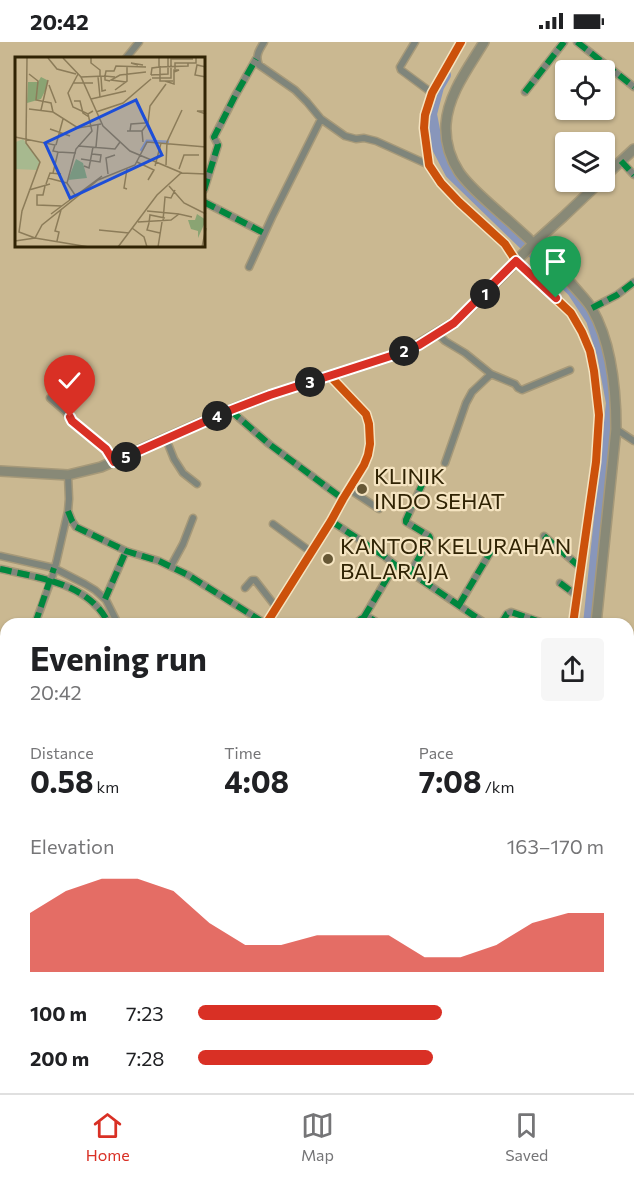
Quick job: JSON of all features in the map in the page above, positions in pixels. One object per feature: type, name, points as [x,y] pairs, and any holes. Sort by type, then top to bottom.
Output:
[{"type":"main road","points":[[484,42],[451,102],[446,125],[447,143],[452,158],[460,173],[478,193],[558,268],[592,308],[603,336],[614,378],[616,429],[597,618]]},
{"type":"main road","points":[[615,167],[634,149]]},
{"type":"main road","points":[[0,471],[68,475],[101,467],[231,410],[419,345],[454,323],[590,192]]},
{"type":"street","points":[[127,57],[139,42]]},
{"type":"street","points":[[206,184],[218,145],[214,137],[264,42]]},
{"type":"street","points":[[415,42],[400,65],[401,70],[432,93]]},
{"type":"street","points":[[461,42],[432,93],[425,115],[429,165],[441,183],[459,202],[505,244],[571,313],[590,351],[594,371],[599,415],[596,462],[574,618]]},
{"type":"street","points":[[525,92],[564,42]]},
{"type":"street","points":[[577,42],[634,87]]},
{"type":"street","points":[[585,48],[590,42]]},
{"type":"street","points":[[256,59],[259,65],[295,90],[321,118],[345,136],[376,141],[429,165]]},
{"type":"street","points":[[249,267],[321,118]]},
{"type":"street","points":[[621,161],[634,175]]},
{"type":"street","points":[[206,203],[264,233]]},
{"type":"street","points":[[592,308],[617,295],[634,282]]},
{"type":"street","points":[[438,334],[491,374],[520,389],[570,370]]},
{"type":"street","points":[[446,463],[466,403],[472,392],[491,374]]},
{"type":"street","points":[[270,618],[331,521],[368,455],[370,444],[366,414],[330,376]]},
{"type":"street","points":[[50,398],[65,411],[72,421],[106,449],[114,462]]},
{"type":"street","points":[[231,410],[269,444],[343,499]]},
{"type":"street","points":[[616,429],[634,441]]},
{"type":"street","points":[[166,439],[183,473],[197,484]]},
{"type":"street","points":[[37,618],[54,570],[68,511],[68,475]]},
{"type":"street","points":[[413,574],[413,568],[429,537],[405,520],[424,480]]},
{"type":"street","points":[[349,489],[379,509]]},
{"type":"street","points":[[68,511],[76,527],[126,551],[171,566],[256,618]]},
{"type":"street","points":[[171,566],[193,518]]},
{"type":"street","points":[[331,521],[405,573],[413,574],[478,618]]},
{"type":"street","points":[[273,524],[311,552]]},
{"type":"street","points":[[544,536],[581,568]]},
{"type":"street","points":[[103,603],[126,551]]},
{"type":"street","points":[[459,604],[491,551]]},
{"type":"street","points":[[2,563],[54,570],[103,603],[110,618]]},
{"type":"street","points":[[2,563],[83,589],[103,603],[110,618]]},
{"type":"street","points":[[371,618],[364,617],[395,565]]},
{"type":"street","points":[[245,588],[252,580],[255,580],[276,607]]},
{"type":"street","points":[[560,583],[576,595]]},
{"type":"street","points":[[505,618],[511,612],[528,618]]},
{"type":"waterway","points":[[445,75],[438,87],[431,114],[437,146],[451,173],[573,291],[592,320],[603,355],[612,403],[590,618]]},
{"type":"marked path","points":[[525,92],[564,42]]},
{"type":"marked path","points":[[577,42],[634,87]]},
{"type":"marked path","points":[[206,184],[218,145],[214,137],[256,59]]},
{"type":"marked path","points":[[621,161],[634,175]]},
{"type":"marked path","points":[[206,203],[264,233]]},
{"type":"marked path","points":[[592,308],[617,295],[634,282]]},
{"type":"marked path","points":[[230,410],[269,444],[343,499]]},
{"type":"marked path","points":[[424,480],[406,520],[430,538],[413,568],[413,574],[477,618]]},
{"type":"marked path","points":[[68,511],[76,527],[126,551],[159,561],[188,575],[256,618]]},
{"type":"marked path","points":[[331,521],[384,556],[405,573],[413,574]]},
{"type":"marked path","points":[[544,536],[581,568]]},
{"type":"marked path","points":[[105,599],[126,551]]},
{"type":"marked path","points":[[459,605],[491,551]]},
{"type":"marked path","points":[[364,617],[395,565]]},
{"type":"marked path","points":[[37,618],[54,568]]},
{"type":"marked path","points":[[0,569],[62,584],[89,599],[105,618]]},
{"type":"marked path","points":[[560,583],[576,595]]},
{"type":"marked path","points":[[505,618],[511,612],[528,618]]},
{"type":"marked path","points":[[362,618],[369,618]]},
{"type":"cycle path","points":[[461,42],[432,93],[425,115],[424,128],[429,165],[441,183],[459,202],[505,244],[516,261],[571,313],[590,351],[594,371],[599,415],[596,462],[574,618]]},
{"type":"cycle path","points":[[270,618],[331,521],[368,455],[370,444],[366,414],[330,376]]},
{"type":"place","name":"KLINIK INDO SEHAT","points":[[362,489]]},
{"type":"place","name":"KANTOR KELURAHAN BALARAJA","points":[[328,559]]},
{"type":"route","points":[[70,417],[106,449],[114,462],[270,395],[419,345],[454,323],[516,261],[556,298]]}]
